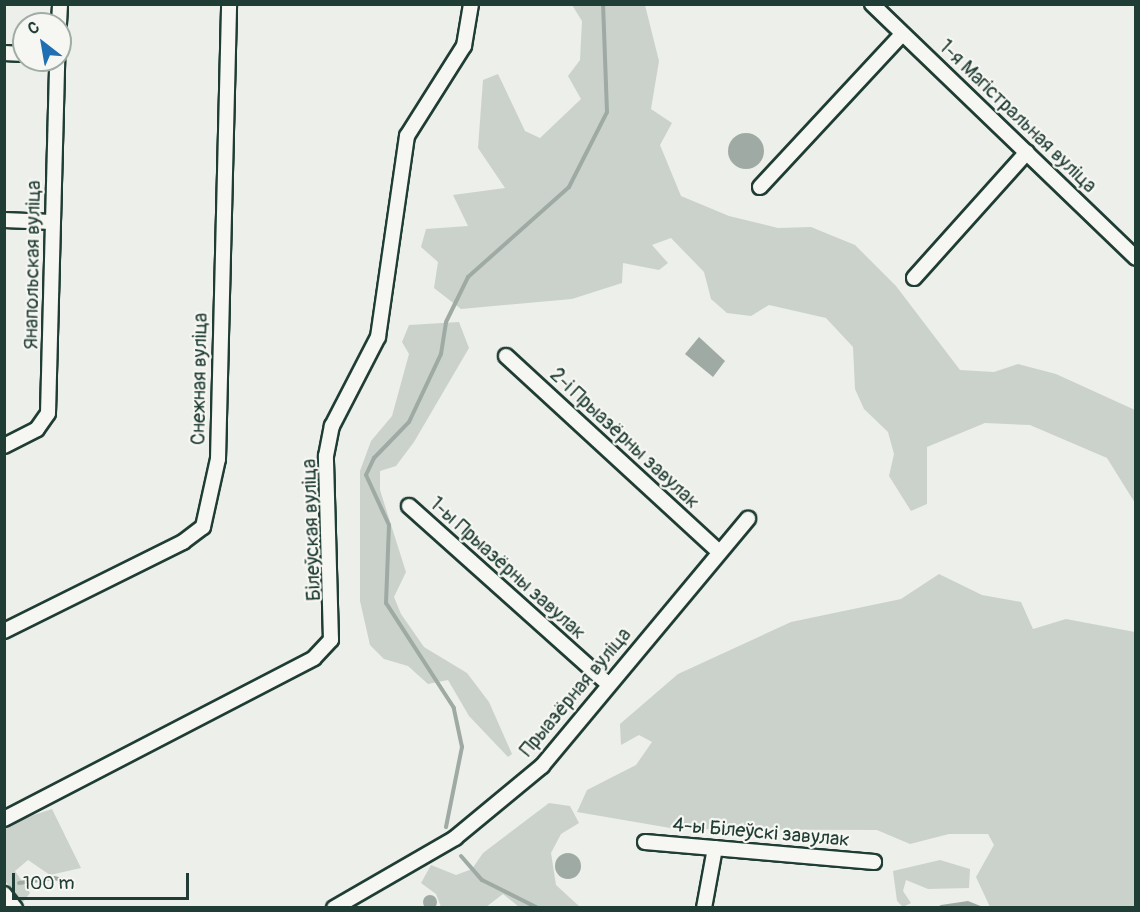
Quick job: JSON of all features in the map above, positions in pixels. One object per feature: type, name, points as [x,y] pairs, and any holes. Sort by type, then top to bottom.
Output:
[{"type":"street","name":"Снежная вуліца","points":[[4,630],[183,542],[203,526],[218,459],[230,4]]},
{"type":"street","name":"Білеўская вуліца","points":[[4,819],[314,658],[331,640],[326,456],[332,426],[378,338],[406,136],[464,46],[471,4]]},
{"type":"street","name":"1-я Магістральная вуліца","points":[[872,4],[1136,258]]},
{"type":"street","points":[[760,187],[902,34]]},
{"type":"street","name":"Янапольская вуліца","points":[[4,446],[38,429],[48,412],[57,72]]},
{"type":"street","points":[[914,278],[1027,152]]},
{"type":"street","points":[[4,220],[51,222]]},
{"type":"street","name":"2-і Прыазёрны завулак","points":[[506,356],[717,549]]},
{"type":"street","name":"1-ы Прыазёрны завулак","points":[[409,506],[608,684]]},
{"type":"street","name":"Прыазёрная вуліца","points":[[334,908],[379,884],[454,838],[542,766],[717,549],[748,519]]},
{"type":"street","name":"4-ы Білеўскі завулак","points":[[645,842],[874,862]]},
{"type":"street","points":[[704,908],[715,848]]},
{"type":"street","points":[[4,894],[15,908]]},
{"type":"shaded area","points":[[572,5],[645,5],[659,61],[651,109],[672,123],[660,145],[681,196],[729,216],[778,228],[811,227],[855,245],[896,286],[960,370],[994,372],[1018,364],[1056,374],[1135,410],[1135,503],[1107,458],[1030,425],[985,423],[927,447],[927,504],[911,511],[889,476],[894,454],[888,432],[864,409],[855,389],[853,347],[826,318],[769,305],[751,316],[727,313],[711,299],[704,272],[671,238],[652,245],[668,263],[659,270],[623,263],[622,283],[572,299],[461,309],[434,288],[438,262],[421,247],[426,229],[468,226],[453,195],[505,188],[478,148],[483,80],[498,74],[525,131],[540,138],[581,99],[568,76],[580,60],[582,21]]},
{"type":"shaded area","points":[[746,133],[759,138],[764,151],[759,164],[746,169],[733,164],[728,151],[733,138]]},
{"type":"shaded area","points":[[459,322],[469,348],[414,442],[396,466],[380,471],[380,490],[406,572],[394,597],[401,614],[424,647],[467,673],[489,702],[512,754],[508,757],[469,716],[448,680],[428,684],[408,666],[384,659],[370,645],[360,601],[360,471],[371,441],[392,416],[409,354],[402,342],[409,325]]},
{"type":"shaded area","points":[[699,337],[725,361],[713,377],[685,354]]},
{"type":"shaded area","points":[[939,574],[982,595],[1021,602],[1033,629],[1066,619],[1135,632],[1135,907],[990,907],[976,877],[994,845],[988,834],[949,834],[910,844],[877,830],[676,829],[577,812],[587,790],[636,765],[652,742],[639,735],[621,745],[620,724],[678,674],[791,622],[901,599]]},
{"type":"shaded area","points":[[549,803],[570,806],[579,823],[561,834],[551,853],[556,885],[580,907],[519,907],[503,894],[486,907],[441,907],[436,894],[421,883],[431,865],[456,875],[472,869],[483,853]]},
{"type":"shaded area","points":[[52,809],[81,868],[50,875],[28,860],[15,871],[30,893],[23,902],[5,881],[4,825]]},
{"type":"shaded area","points":[[568,853],[577,857],[581,866],[577,875],[568,879],[559,875],[555,866],[559,857]]},
{"type":"shaded area","points":[[940,860],[970,869],[969,888],[928,889],[906,880],[903,891],[911,903],[903,907],[897,901],[893,871]]},
{"type":"shaded area","points":[[427,895],[433,895],[437,902],[433,909],[427,909],[423,905],[423,899]]},
{"type":"shaded area","points":[[968,901],[983,907],[937,907],[941,905]]},
{"type":"waterway","points":[[446,827],[462,747],[454,708],[386,603],[389,525],[366,475],[374,458],[409,422],[441,354],[446,322],[468,277],[569,187],[607,112],[603,4]]},
{"type":"waterway","points":[[461,856],[482,880],[538,908]]},
{"type":"waterway","points":[[19,883],[54,878],[72,882]]}]
